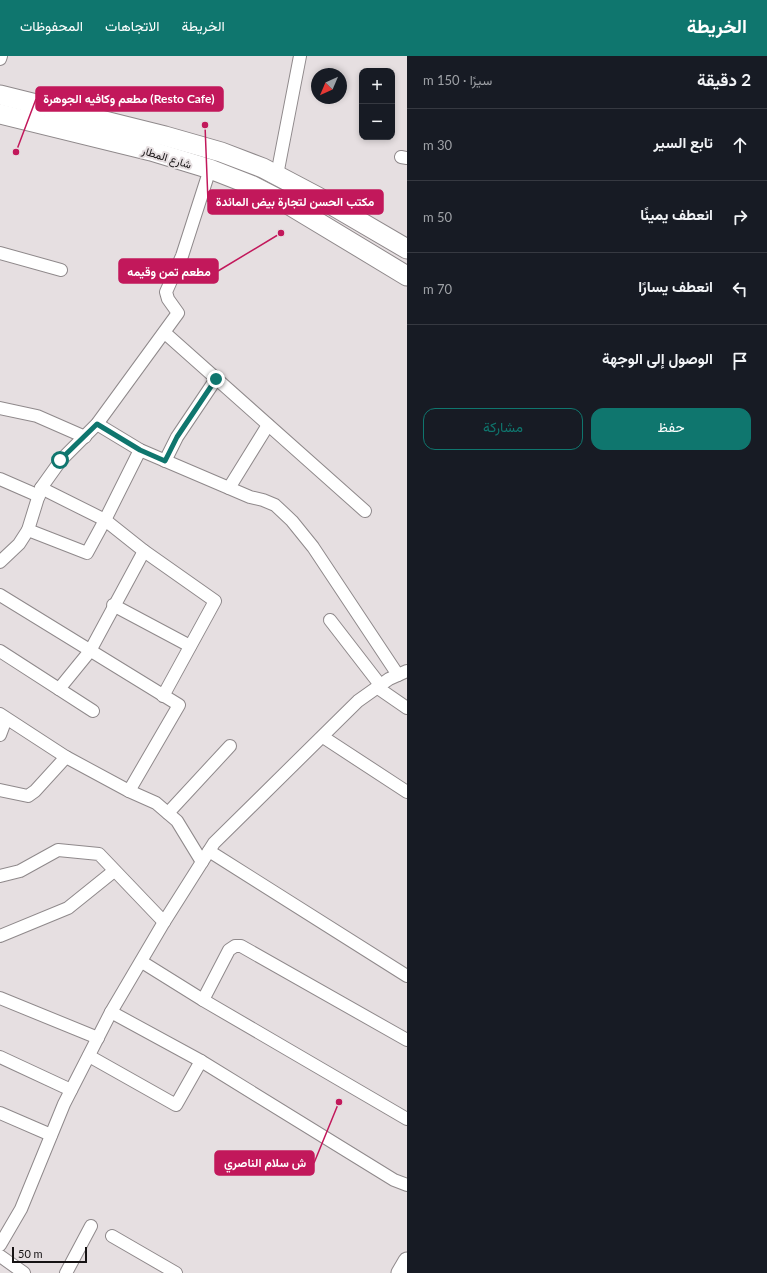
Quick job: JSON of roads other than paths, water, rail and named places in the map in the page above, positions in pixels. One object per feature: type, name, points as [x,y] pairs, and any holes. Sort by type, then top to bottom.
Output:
[{"type":"main road","name":"شارع المطار","points":[[0,95],[221,152],[277,175],[348,214],[407,249]]},
{"type":"main road","name":"شارع المطار","points":[[0,114],[151,151],[210,169],[251,185],[308,216],[407,276]]},
{"type":"main road","points":[[308,216],[316,210],[318,197]]},
{"type":"main road","points":[[338,234],[341,220],[348,214]]},
{"type":"street","points":[[277,175],[300,56]]},
{"type":"street","points":[[1,560],[19,544],[28,530],[40,492],[60,460],[97,424],[165,333],[178,313],[168,300],[166,292],[182,256],[210,169]]},
{"type":"street","points":[[0,253],[61,270]]},
{"type":"street","points":[[165,333],[365,511]]},
{"type":"street","points":[[165,461],[177,437],[216,379]]},
{"type":"street","points":[[0,408],[37,416],[85,437]]},
{"type":"street","points":[[0,1245],[21,1209],[71,1090],[111,1012],[142,962],[164,922],[214,843],[358,701],[403,673],[313,547],[292,521],[275,505],[229,488],[140,450],[97,424]]},
{"type":"street","points":[[229,488],[268,425]]},
{"type":"street","points":[[28,530],[87,553],[140,450]]},
{"type":"street","points":[[0,479],[40,492],[105,520],[144,551],[215,601],[163,696]]},
{"type":"street","points":[[59,689],[90,651],[113,605],[144,551]]},
{"type":"street","points":[[0,595],[179,705],[129,791]]},
{"type":"street","points":[[113,605],[190,646]]},
{"type":"street","points":[[330,620],[380,687],[407,708]]},
{"type":"street","points":[[0,651],[93,711]]},
{"type":"street","points":[[0,735],[3,717],[66,757],[129,791],[156,803],[177,821],[202,862]]},
{"type":"street","points":[[323,737],[407,792]]},
{"type":"street","points":[[168,813],[230,746]]},
{"type":"street","points":[[0,790],[28,796],[35,791],[66,757]]},
{"type":"street","points":[[0,876],[20,871],[58,850],[99,854],[164,922]]},
{"type":"street","points":[[209,851],[407,976]]},
{"type":"street","points":[[0,936],[68,908],[114,871]]},
{"type":"street","points":[[203,1000],[229,950],[235,946],[241,946],[407,1040]]},
{"type":"street","points":[[142,962],[203,1000],[407,1119]]},
{"type":"street","points":[[0,998],[98,1038]]},
{"type":"street","points":[[111,1012],[201,1061],[394,1180],[407,1185]]},
{"type":"street","points":[[89,1056],[176,1104],[201,1061]]},
{"type":"street","points":[[0,1057],[71,1090]]},
{"type":"street","points":[[0,1113],[51,1135]]},
{"type":"street","points":[[66,1273],[90,1226]]},
{"type":"street","points":[[112,1236],[176,1273]]},
{"type":"street","points":[[0,1256],[24,1273]]},
{"type":"street","points":[[400,1273],[407,1261]]},
{"type":"place","name":"مكتب الحسن لتجارة بيض المائدة","points":[[205,125]]},
{"type":"place","name":"مطعم وكافيه الجوهرة (Resto Cafe)","points":[[16,152]]},
{"type":"place","name":"مطعم تمن وقيمه","points":[[281,233]]},
{"type":"place","name":"ش سلام الناصري","points":[[339,1102]]}]
